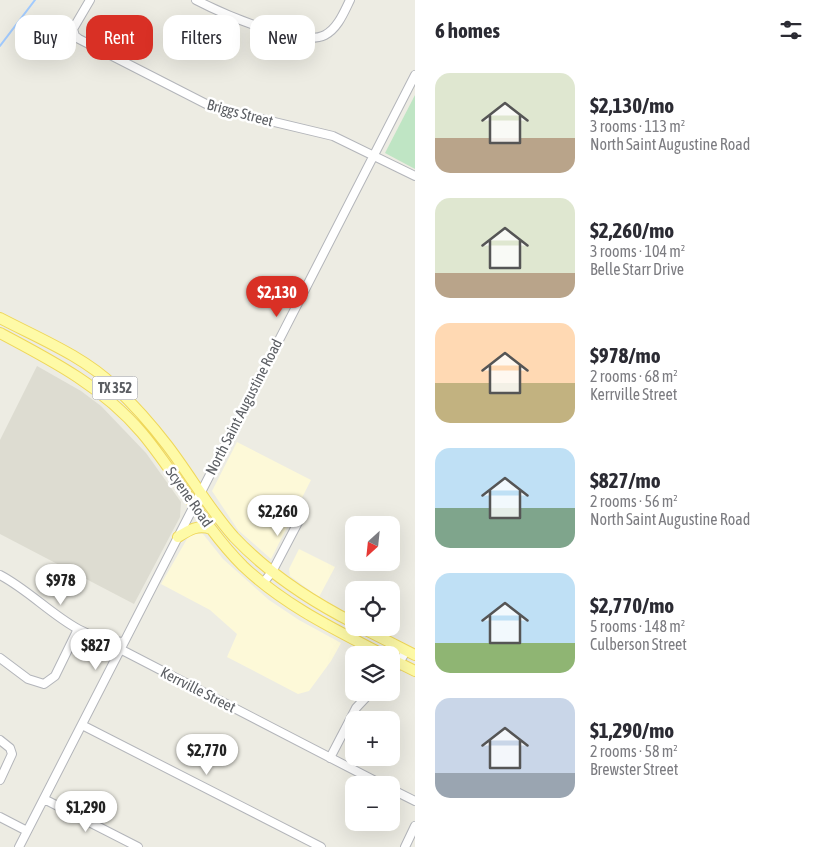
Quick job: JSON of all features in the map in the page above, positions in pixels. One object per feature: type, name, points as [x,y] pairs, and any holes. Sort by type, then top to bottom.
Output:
[{"type":"main road","name":"Scyene Road","points":[[0,318],[76,359],[114,386],[156,431],[232,534],[272,572],[305,596],[345,618]]},
{"type":"main road","name":"Scyene Road","points":[[0,333],[80,377],[114,405],[150,444],[194,506],[232,554],[263,583],[308,615],[367,646]]},
{"type":"main road","points":[[178,537],[193,528],[205,526],[211,528]]},
{"type":"main road","points":[[378,636],[411,653]]},
{"type":"main road","points":[[400,664],[415,671]]},
{"type":"street","name":"Briggs Street","points":[[90,0],[74,26],[73,32],[79,40],[212,107],[333,136],[415,176]]},
{"type":"street","points":[[196,0],[247,23],[311,38],[325,35],[331,31],[350,0]]},
{"type":"street","name":"North Saint Augustine Road","points":[[19,847],[415,75]]},
{"type":"street","points":[[263,583],[272,572],[304,511]]},
{"type":"street","name":"Kerrville Street","points":[[0,575],[30,592],[57,617],[78,629],[101,640],[122,646],[365,776]]},
{"type":"street","points":[[0,658],[28,679],[44,684],[55,676],[78,629]]},
{"type":"street","points":[[330,758],[356,708],[363,701]]},
{"type":"street","points":[[82,725],[321,847]]},
{"type":"street","points":[[0,740],[10,748],[12,754],[0,780]]},
{"type":"street","points":[[400,794],[415,801]]},
{"type":"street","points":[[44,799],[138,847]]},
{"type":"street","points":[[0,817],[27,831]]},
{"type":"street","points":[[405,847],[415,826]]},
{"type":"shaded area","points":[[37,366],[81,391],[101,406],[146,453],[181,502],[180,517],[134,604],[0,534],[0,440]]},
{"type":"shaded area","points":[[237,442],[311,480],[271,559],[238,530],[212,491]]},
{"type":"shaded area","points":[[191,532],[203,534],[223,559],[269,600],[299,620],[341,643],[331,661],[309,691],[298,694],[227,657],[237,634],[210,610],[161,584]]},
{"type":"shaded area","points":[[299,549],[335,567],[319,597],[290,576],[289,569]]},
{"type":"green space","points":[[415,95],[415,169],[385,153]]},
{"type":"waterway","points":[[0,46],[35,0]]}]
